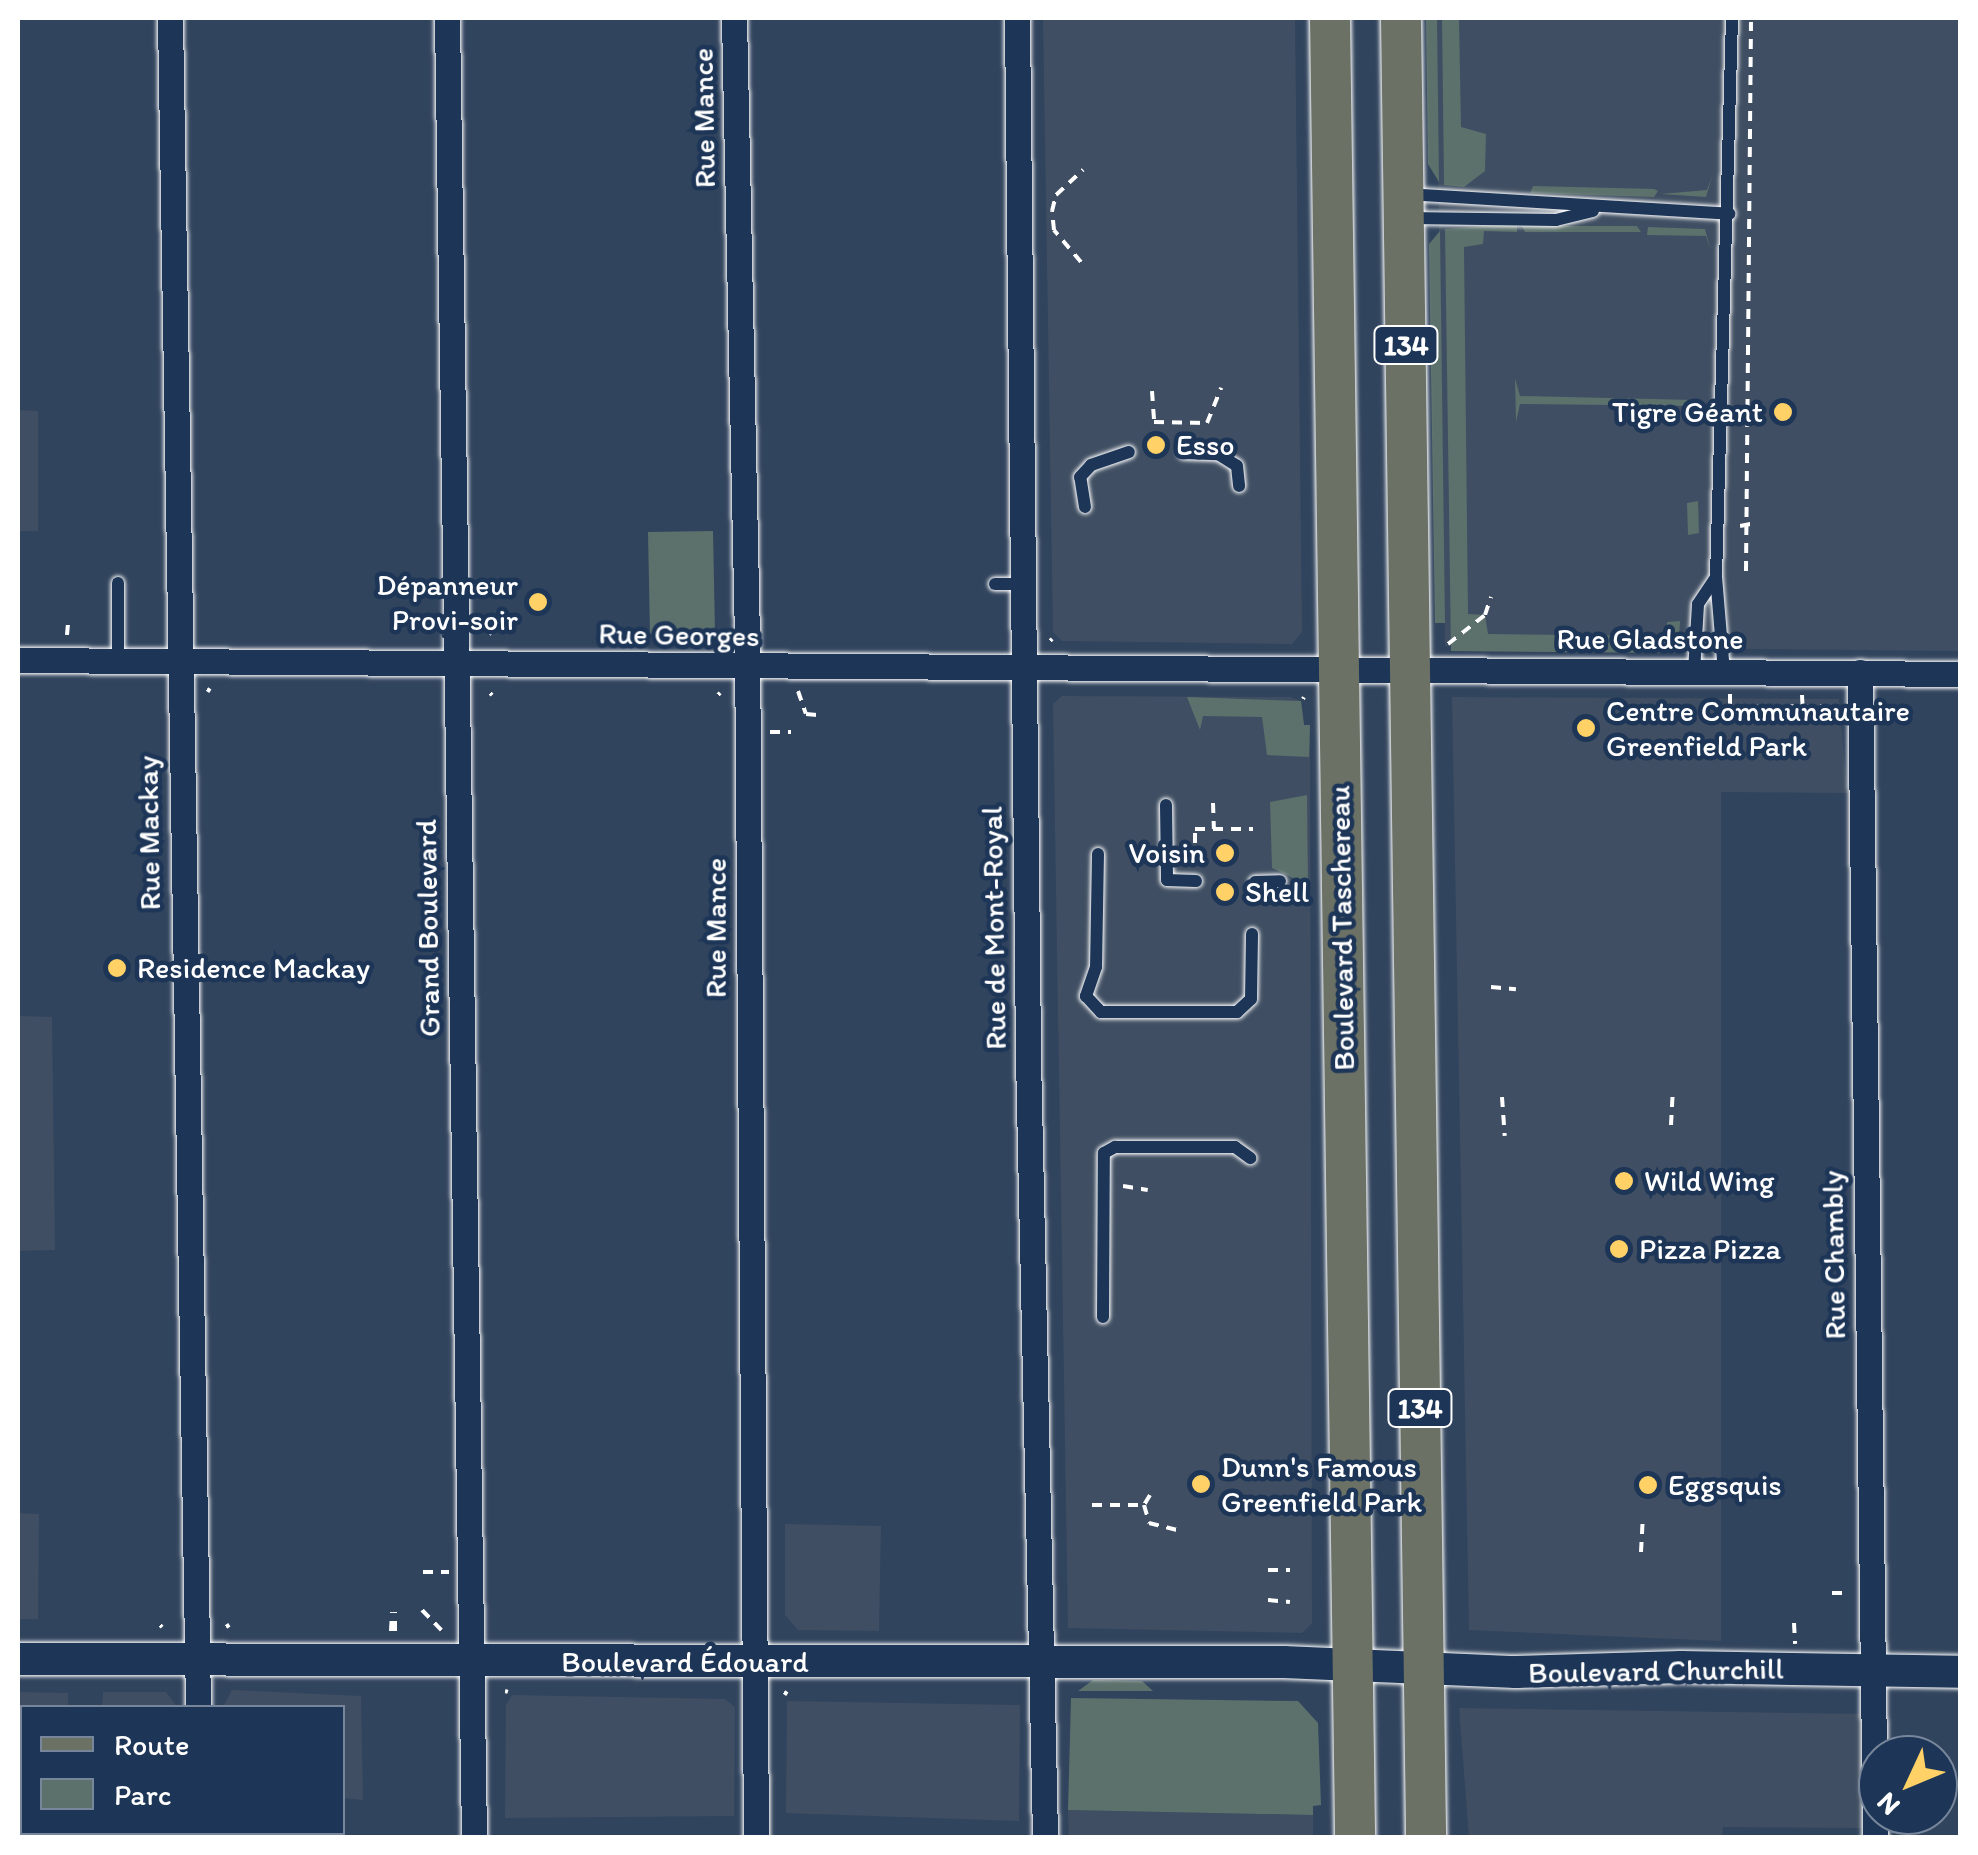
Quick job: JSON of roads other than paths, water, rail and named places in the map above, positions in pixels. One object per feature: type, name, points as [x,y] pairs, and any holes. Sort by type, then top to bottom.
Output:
[{"type":"main road","name":"Boulevard Taschereau","points":[[1330,18],[1355,1838]]},
{"type":"main road","name":"134","points":[[1401,18],[1426,1838]]},
{"type":"street","name":"Rue Mackay","points":[[170,18],[198,1705]]},
{"type":"street","name":"Grand Boulevard","points":[[447,18],[474,1838]]},
{"type":"street","name":"Rue Mance","points":[[734,18],[747,668],[756,1838]]},
{"type":"street","name":"Rue de Mont-Royal","points":[[1018,18],[1022,671],[1045,1838]]},
{"type":"street","name":"Rue Georges","points":[[18,660],[1339,671]]},
{"type":"street","name":"Rue Gladstone","points":[[1339,671],[1694,672],[1727,683],[1860,672],[1960,674]]},
{"type":"street","name":"Rue Chambly","points":[[1860,672],[1875,1838]]},
{"type":"street","name":"Boulevard Édouard","points":[[18,1659],[1353,1664]]},
{"type":"street","name":"Boulevard Churchill","points":[[1353,1664],[1424,1670],[1960,1672]]},
{"type":"lane","points":[[1727,683],[1716,577],[1732,18]]},
{"type":"lane","points":[[1404,206],[1558,201],[1596,211],[1729,214]]},
{"type":"lane","points":[[1404,206],[1556,220],[1596,211]]},
{"type":"lane","points":[[1085,506],[1080,477],[1090,465],[1130,452]]},
{"type":"lane","points":[[1184,452],[1218,454],[1237,466],[1239,486]]},
{"type":"lane","points":[[1694,672],[1698,604],[1716,577]]},
{"type":"lane","points":[[118,584],[118,662]]},
{"type":"lane","points":[[995,584],[1023,584]]},
{"type":"lane","points":[[1166,806],[1167,880],[1196,876]]},
{"type":"lane","points":[[1098,854],[1096,967],[1086,996],[1101,1012],[1237,1012],[1251,999],[1252,934]]},
{"type":"lane","points":[[1255,882],[1280,880]]},
{"type":"lane","points":[[1103,1317],[1100,1183],[1104,1153],[1115,1147],[1235,1147],[1250,1158]]},
{"type":"place","name":"Tigre Géant","points":[[1783,412]]},
{"type":"place","name":"Esso","points":[[1156,445]]},
{"type":"place","name":"Dépanneur Provi-soir","points":[[538,602]]},
{"type":"place","name":"Centre Communautaire Greenfield Park","points":[[1586,728]]},
{"type":"place","name":"Voisin","points":[[1225,853]]},
{"type":"place","name":"Shell","points":[[1225,892]]},
{"type":"place","name":"Residence Mackay","points":[[117,968]]},
{"type":"place","name":"Wild Wing","points":[[1624,1181]]},
{"type":"place","name":"Pizza Pizza","points":[[1619,1249]]},
{"type":"place","name":"Dunn's Famous Greenfield Park","points":[[1201,1484]]},
{"type":"place","name":"Eggsquis","points":[[1648,1485]]}]
